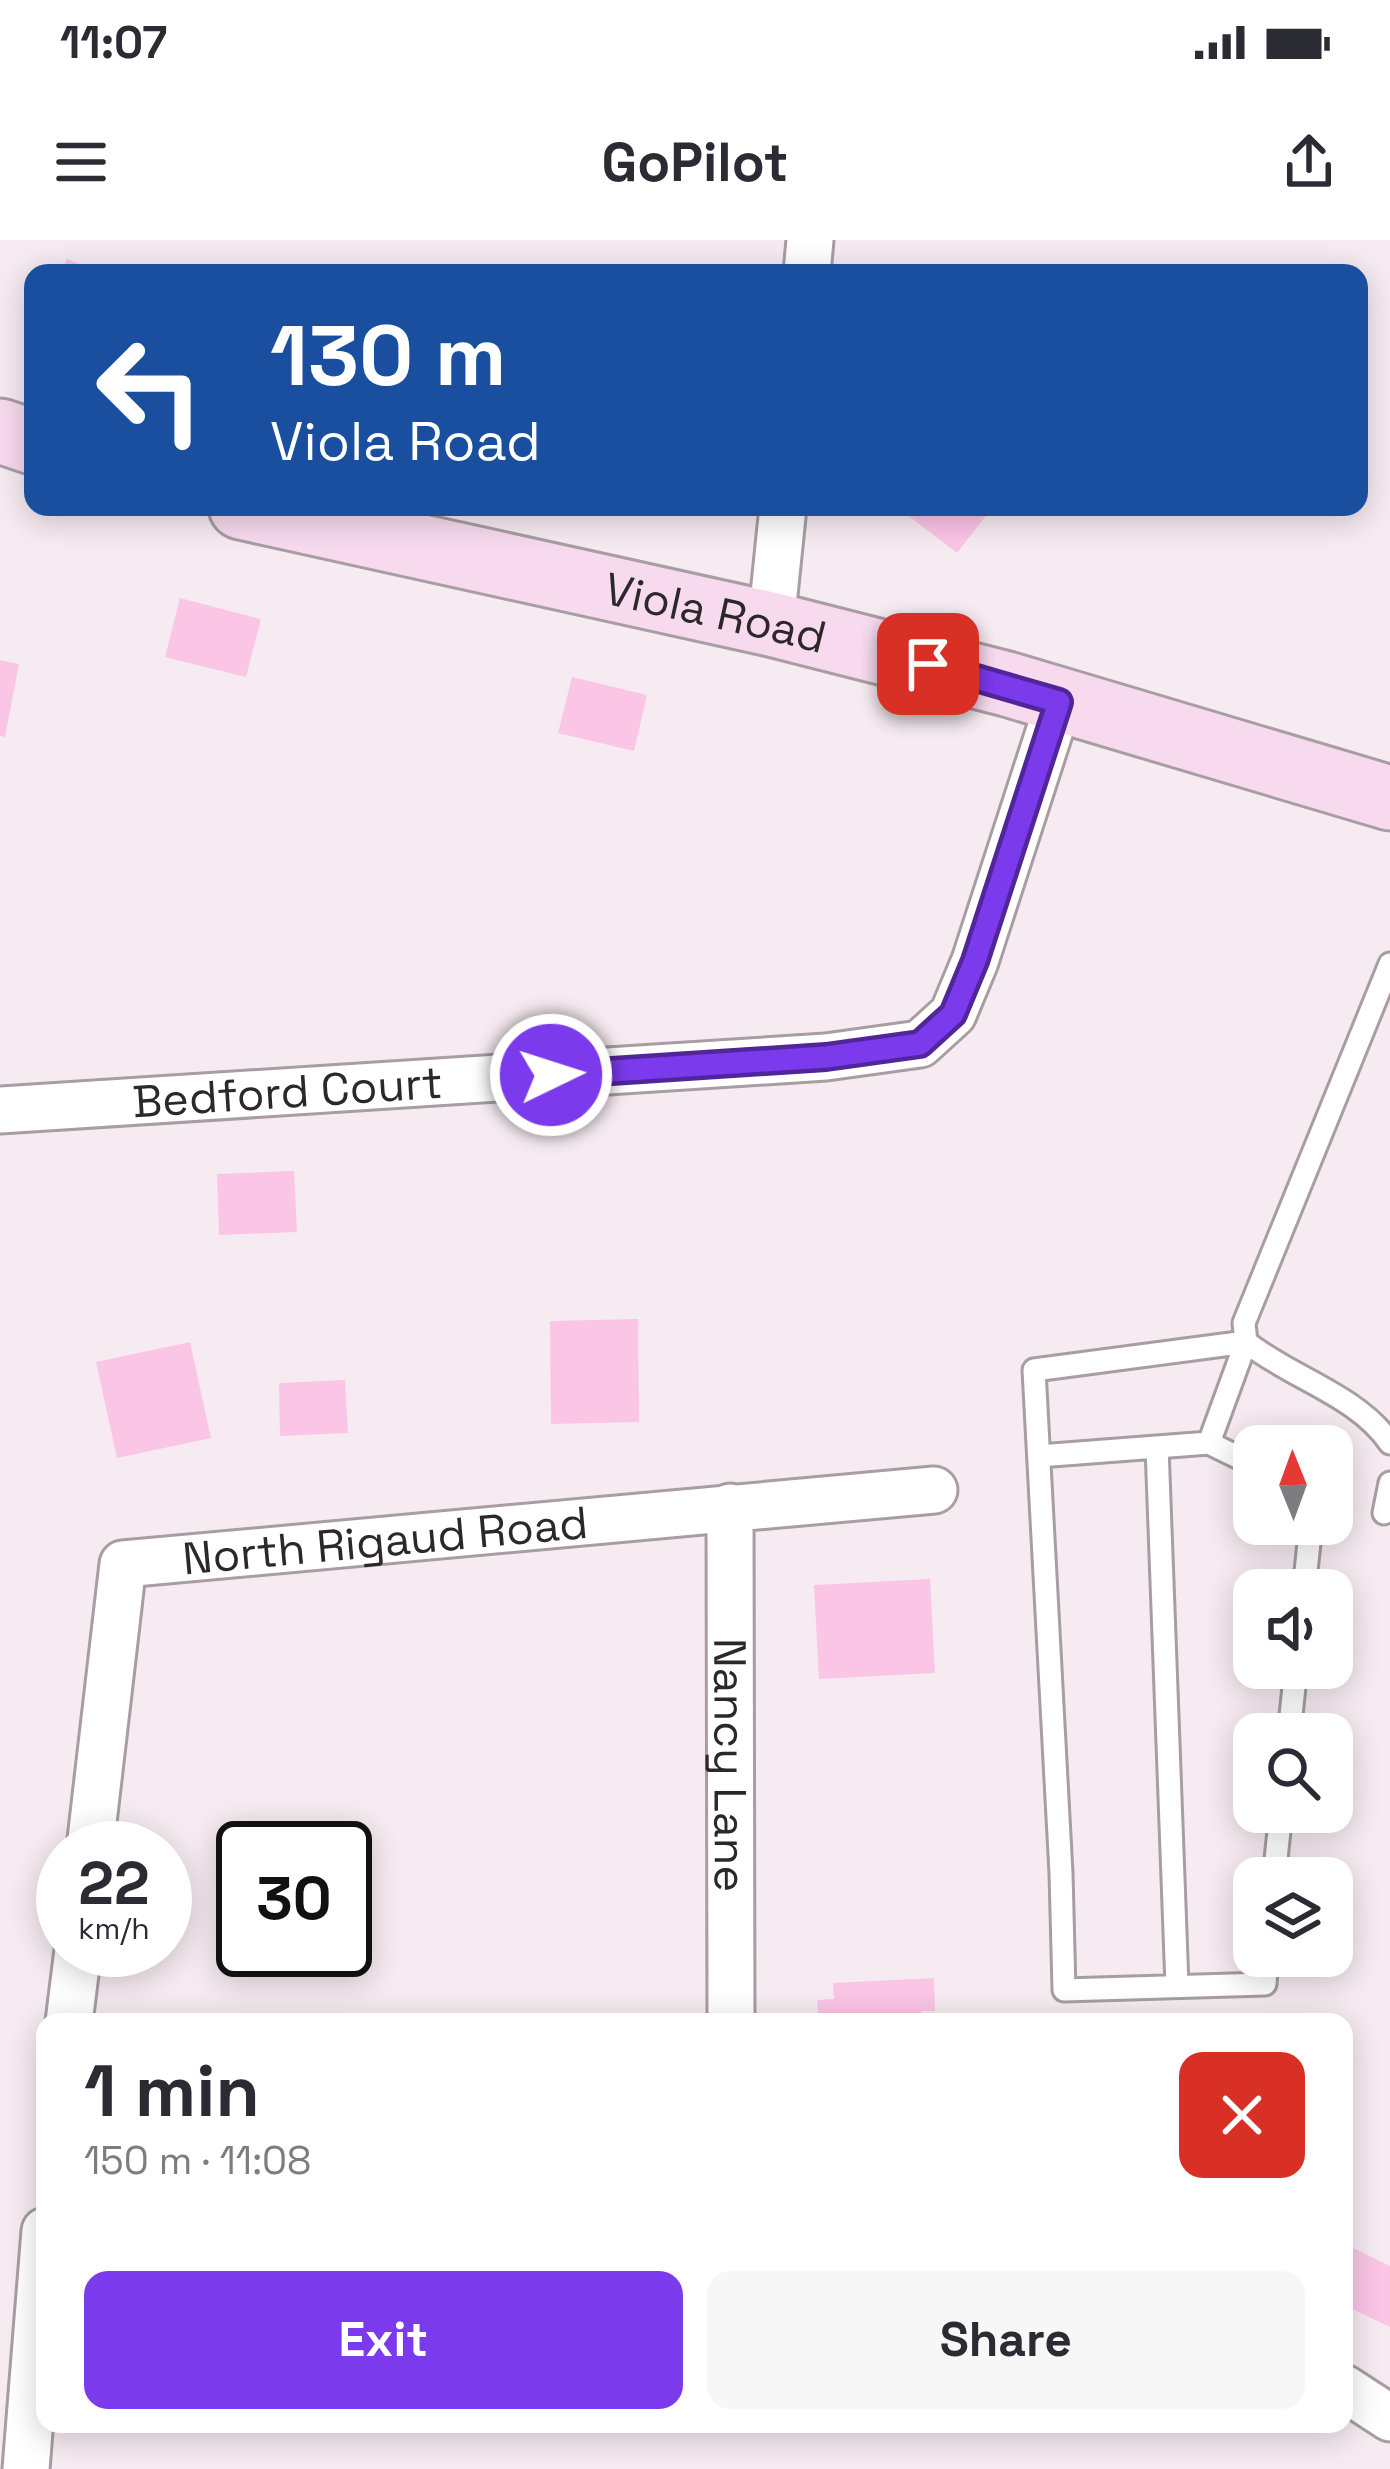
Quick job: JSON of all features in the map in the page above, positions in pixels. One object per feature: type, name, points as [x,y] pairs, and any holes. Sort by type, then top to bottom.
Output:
[{"type":"street","name":"Viola Road","points":[[282,516],[771,624],[1007,685],[1390,798]]},
{"type":"street","points":[[771,624],[782,516]]},
{"type":"street","name":"Bedford Court","points":[[0,1110],[826,1057],[920,1044],[953,1014],[975,961],[1059,702]]},
{"type":"street","name":"North Rigaud Road","points":[[93,1821],[123,1564],[934,1490]]},
{"type":"street","name":"Nancy Lane","points":[[730,1507],[731,2013]]},
{"type":"street","points":[[70,2013],[75,1977]]},
{"type":"street","points":[[26,2469],[15,2405],[36,2283]]},
{"type":"street","points":[[1353,2394],[1390,2417]]},
{"type":"lane","points":[[1209,1442],[1246,1342],[1244,1324],[1390,964]]},
{"type":"lane","points":[[1266,1977],[1265,1984],[1064,1990],[1034,1370],[1246,1342],[1374,1420],[1390,1443]]},
{"type":"lane","points":[[1039,1456],[1209,1442],[1233,1454]]},
{"type":"lane","points":[[1157,1447],[1177,1986]]},
{"type":"lane","points":[[1384,1514],[1390,1483]]},
{"type":"building","points":[[909,516],[986,516],[957,553]]},
{"type":"building","points":[[180,598],[261,619],[246,677],[165,657]]},
{"type":"building","points":[[0,660],[19,664],[5,737],[0,736]]},
{"type":"building","points":[[572,677],[647,695],[634,751],[558,733]]},
{"type":"building","points":[[294,1171],[297,1232],[219,1235],[217,1174]]},
{"type":"building","points":[[638,1319],[639,1422],[551,1424],[550,1321]]},
{"type":"building","points":[[190,1342],[211,1438],[117,1458],[96,1362]]},
{"type":"building","points":[[345,1380],[348,1433],[280,1436],[279,1383]]},
{"type":"building","points":[[930,1579],[935,1673],[819,1679],[814,1585]]},
{"type":"building","points":[[934,1978],[935,2011],[818,2013],[817,2000],[834,1999],[833,1983]]},
{"type":"building","points":[[1353,2248],[1390,2266],[1390,2327],[1353,2309]]},
{"type":"route","points":[[551,1075],[826,1057],[920,1044],[953,1014],[975,961],[1059,702],[928,664]]}]
